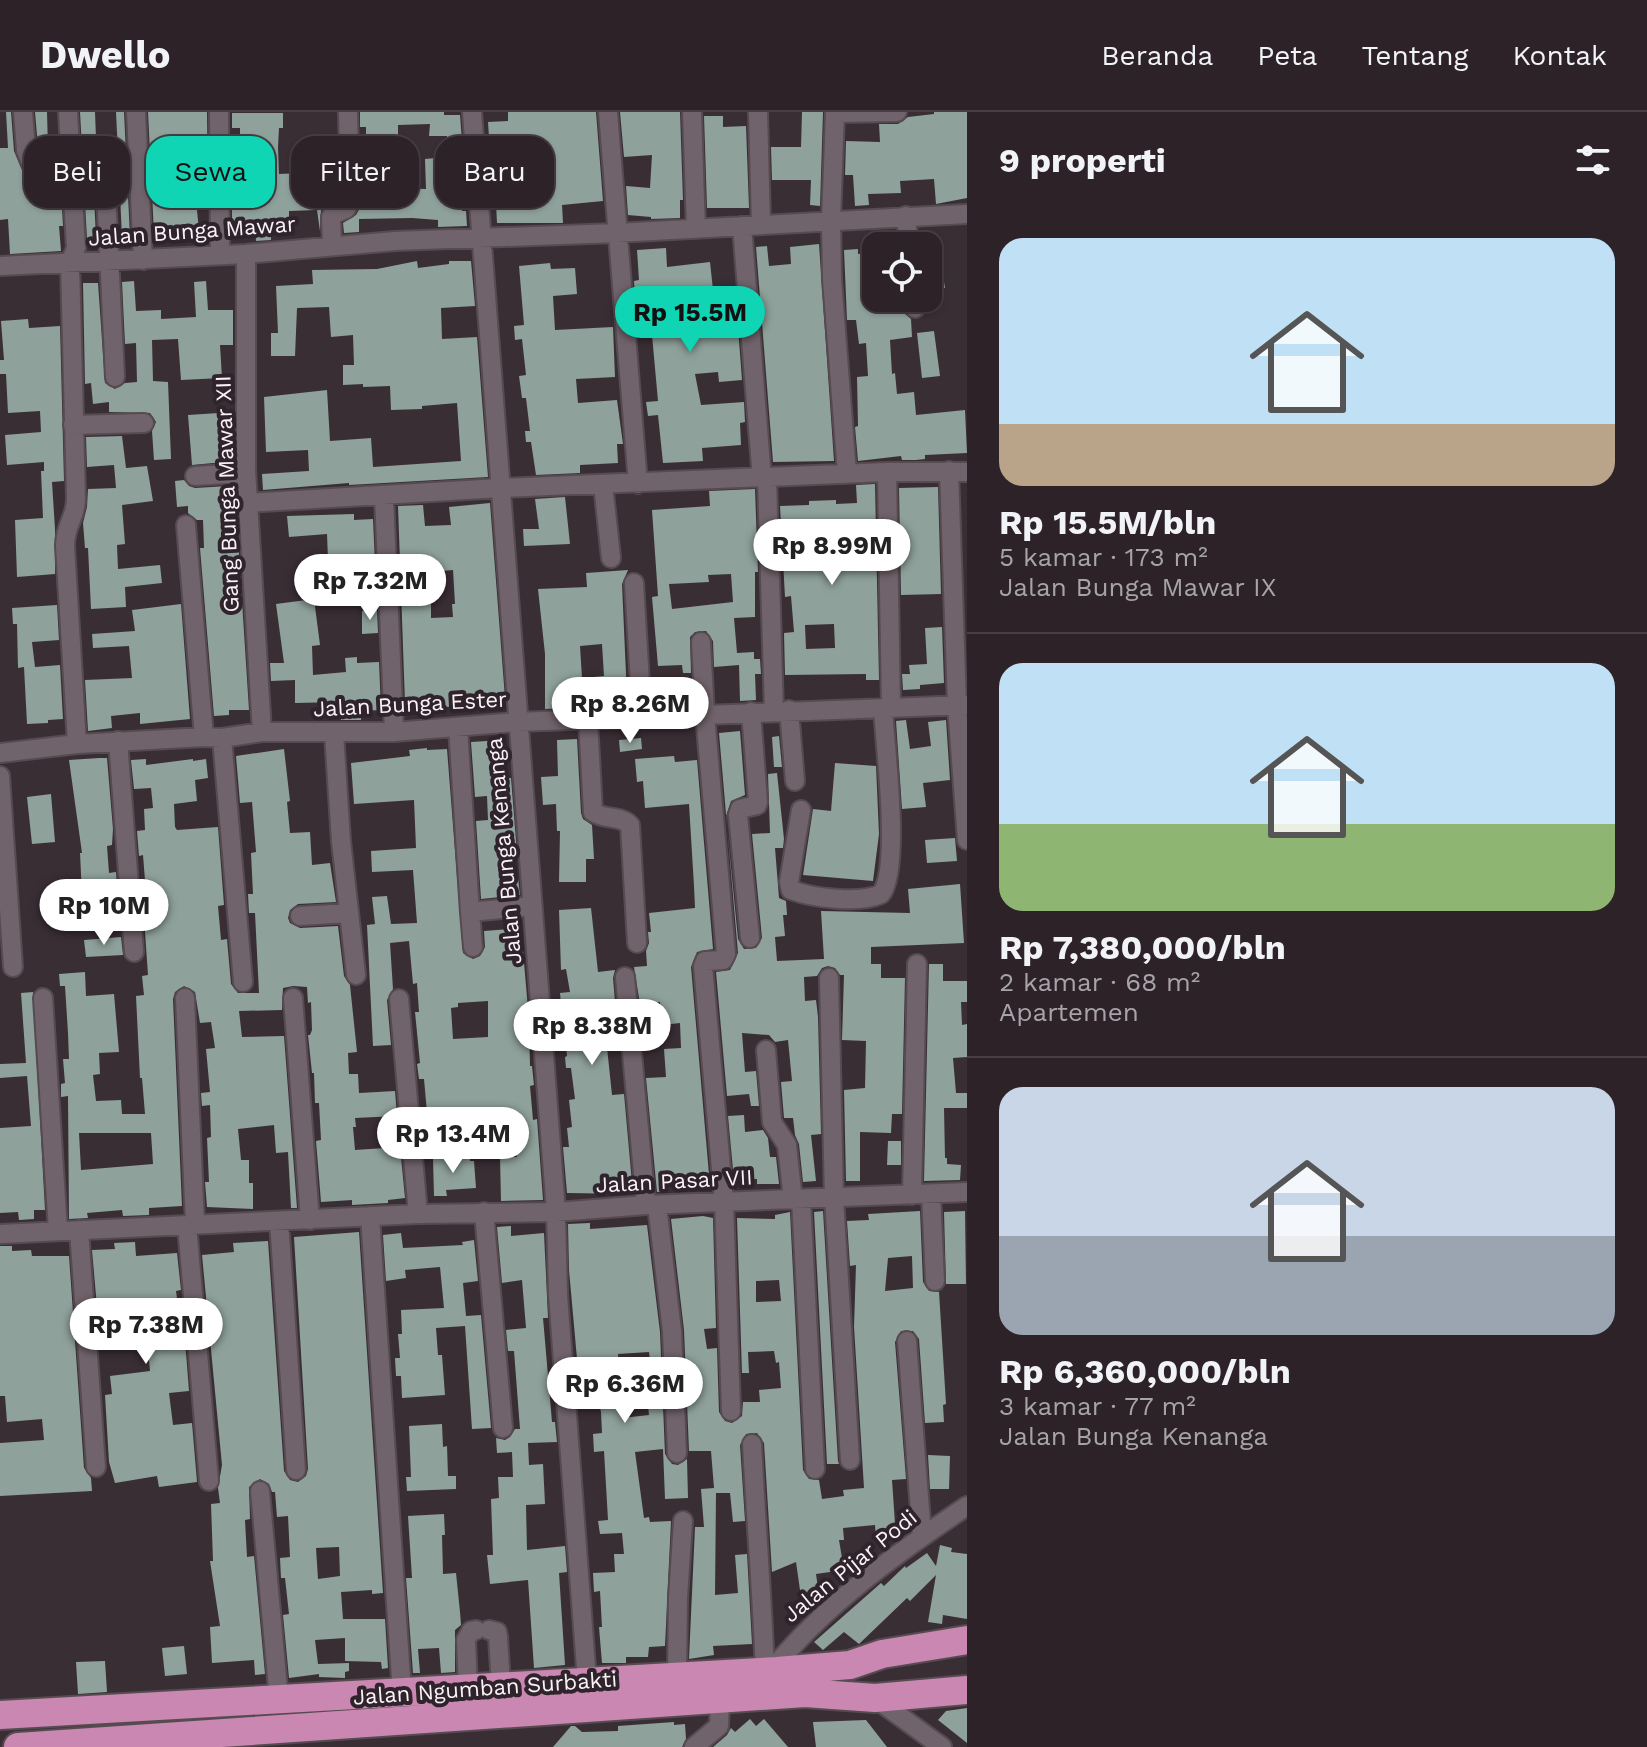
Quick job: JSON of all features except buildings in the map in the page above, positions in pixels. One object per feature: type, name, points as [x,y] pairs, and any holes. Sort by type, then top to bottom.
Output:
[{"type":"highway","name":"Jalan Ngumban Surbakti","points":[[0,1715],[768,1672],[854,1665],[882,1654],[967,1640]]},
{"type":"highway","points":[[854,1665],[967,1657]]},
{"type":"highway","points":[[810,1692],[967,1674]]},
{"type":"highway","name":"Jalan Ngumban Surbakti","points":[[18,1747],[810,1692],[875,1698],[967,1690]]},
{"type":"street","points":[[23,112],[25,136]]},
{"type":"street","points":[[68,112],[69,136]]},
{"type":"street","points":[[136,112],[143,260]]},
{"type":"street","points":[[219,112],[220,255]]},
{"type":"street","points":[[332,245],[331,217],[346,209],[350,201],[348,112]]},
{"type":"street","name":"Jalan Bunga Kenanga","points":[[472,112],[556,1212],[558,1295],[587,1681]]},
{"type":"street","points":[[608,112],[638,484]]},
{"type":"street","points":[[692,112],[696,229]]},
{"type":"street","points":[[758,112],[752,225],[764,479],[782,711],[795,781]]},
{"type":"street","points":[[847,474],[832,279],[835,112],[897,112]]},
{"type":"street","points":[[74,208],[76,248],[70,263],[76,508],[66,528],[65,546],[77,744]]},
{"type":"street","points":[[106,208],[115,377]]},
{"type":"street","name":"Jalan Bunga Mawar","points":[[0,266],[246,254],[395,241],[616,233],[967,214]]},
{"type":"street","points":[[906,216],[908,232]]},
{"type":"street","name":"Gang Bunga Mawar XII","points":[[246,254],[247,503],[262,732]]},
{"type":"street","points":[[73,425],[144,423]]},
{"type":"street","points":[[195,476],[246,470]]},
{"type":"street","points":[[801,810],[788,885],[791,890],[843,899],[865,899],[881,894],[889,877],[890,832],[887,472]]},
{"type":"street","points":[[247,503],[500,488],[887,472],[958,472],[967,840]]},
{"type":"street","points":[[603,484],[611,558]]},
{"type":"street","points":[[384,496],[394,732]]},
{"type":"street","points":[[186,525],[243,982]]},
{"type":"street","points":[[634,583],[642,717]]},
{"type":"street","points":[[701,642],[726,957],[705,961],[703,966],[724,1202],[731,1411]]},
{"type":"street","name":"Jalan Bunga Ester","points":[[0,753],[77,744],[262,732],[394,732],[517,722],[962,706]]},
{"type":"street","points":[[750,938],[738,815],[740,809],[757,805],[758,802],[751,712]]},
{"type":"street","points":[[588,720],[593,812],[630,825],[637,943]]},
{"type":"street","points":[[458,728],[473,947]]},
{"type":"street","points":[[334,733],[356,975]]},
{"type":"street","points":[[118,741],[134,952]]},
{"type":"street","points":[[0,776],[13,967]]},
{"type":"street","points":[[470,912],[532,906]]},
{"type":"street","points":[[300,916],[349,913]]},
{"type":"street","points":[[917,964],[921,1194],[935,1281]]},
{"type":"street","points":[[625,977],[652,1205],[672,1331],[677,1453]]},
{"type":"street","points":[[829,978],[834,1198],[850,1460]]},
{"type":"street","points":[[43,998],[58,1231]]},
{"type":"street","points":[[185,998],[191,1225],[209,1481]]},
{"type":"street","points":[[293,998],[310,1220]]},
{"type":"street","points":[[399,999],[418,1214]]},
{"type":"street","points":[[766,1050],[772,1122],[787,1145],[797,1200],[815,1469]]},
{"type":"street","name":"Jalan Pasar VII","points":[[0,1234],[967,1192]]},
{"type":"street","points":[[484,1212],[503,1428]]},
{"type":"street","points":[[370,1216],[402,1693]]},
{"type":"street","points":[[279,1221],[296,1470]]},
{"type":"street","points":[[79,1230],[96,1467]]},
{"type":"street","points":[[907,1341],[922,1536]]},
{"type":"street","points":[[752,1444],[768,1672]]},
{"type":"street","points":[[260,1491],[279,1700]]},
{"type":"street","name":"Jalan Pijar Podi","points":[[768,1672],[795,1643],[881,1566],[967,1506]]},
{"type":"street","points":[[677,1675],[683,1521]]},
{"type":"street","points":[[468,1688],[466,1640],[471,1631],[483,1630],[494,1630],[498,1637],[501,1686]]},
{"type":"street","points":[[909,1723],[913,1709],[925,1694]]},
{"type":"street","points":[[875,1698],[940,1747]]},
{"type":"street","points":[[694,1747],[719,1726],[720,1699]]}]
